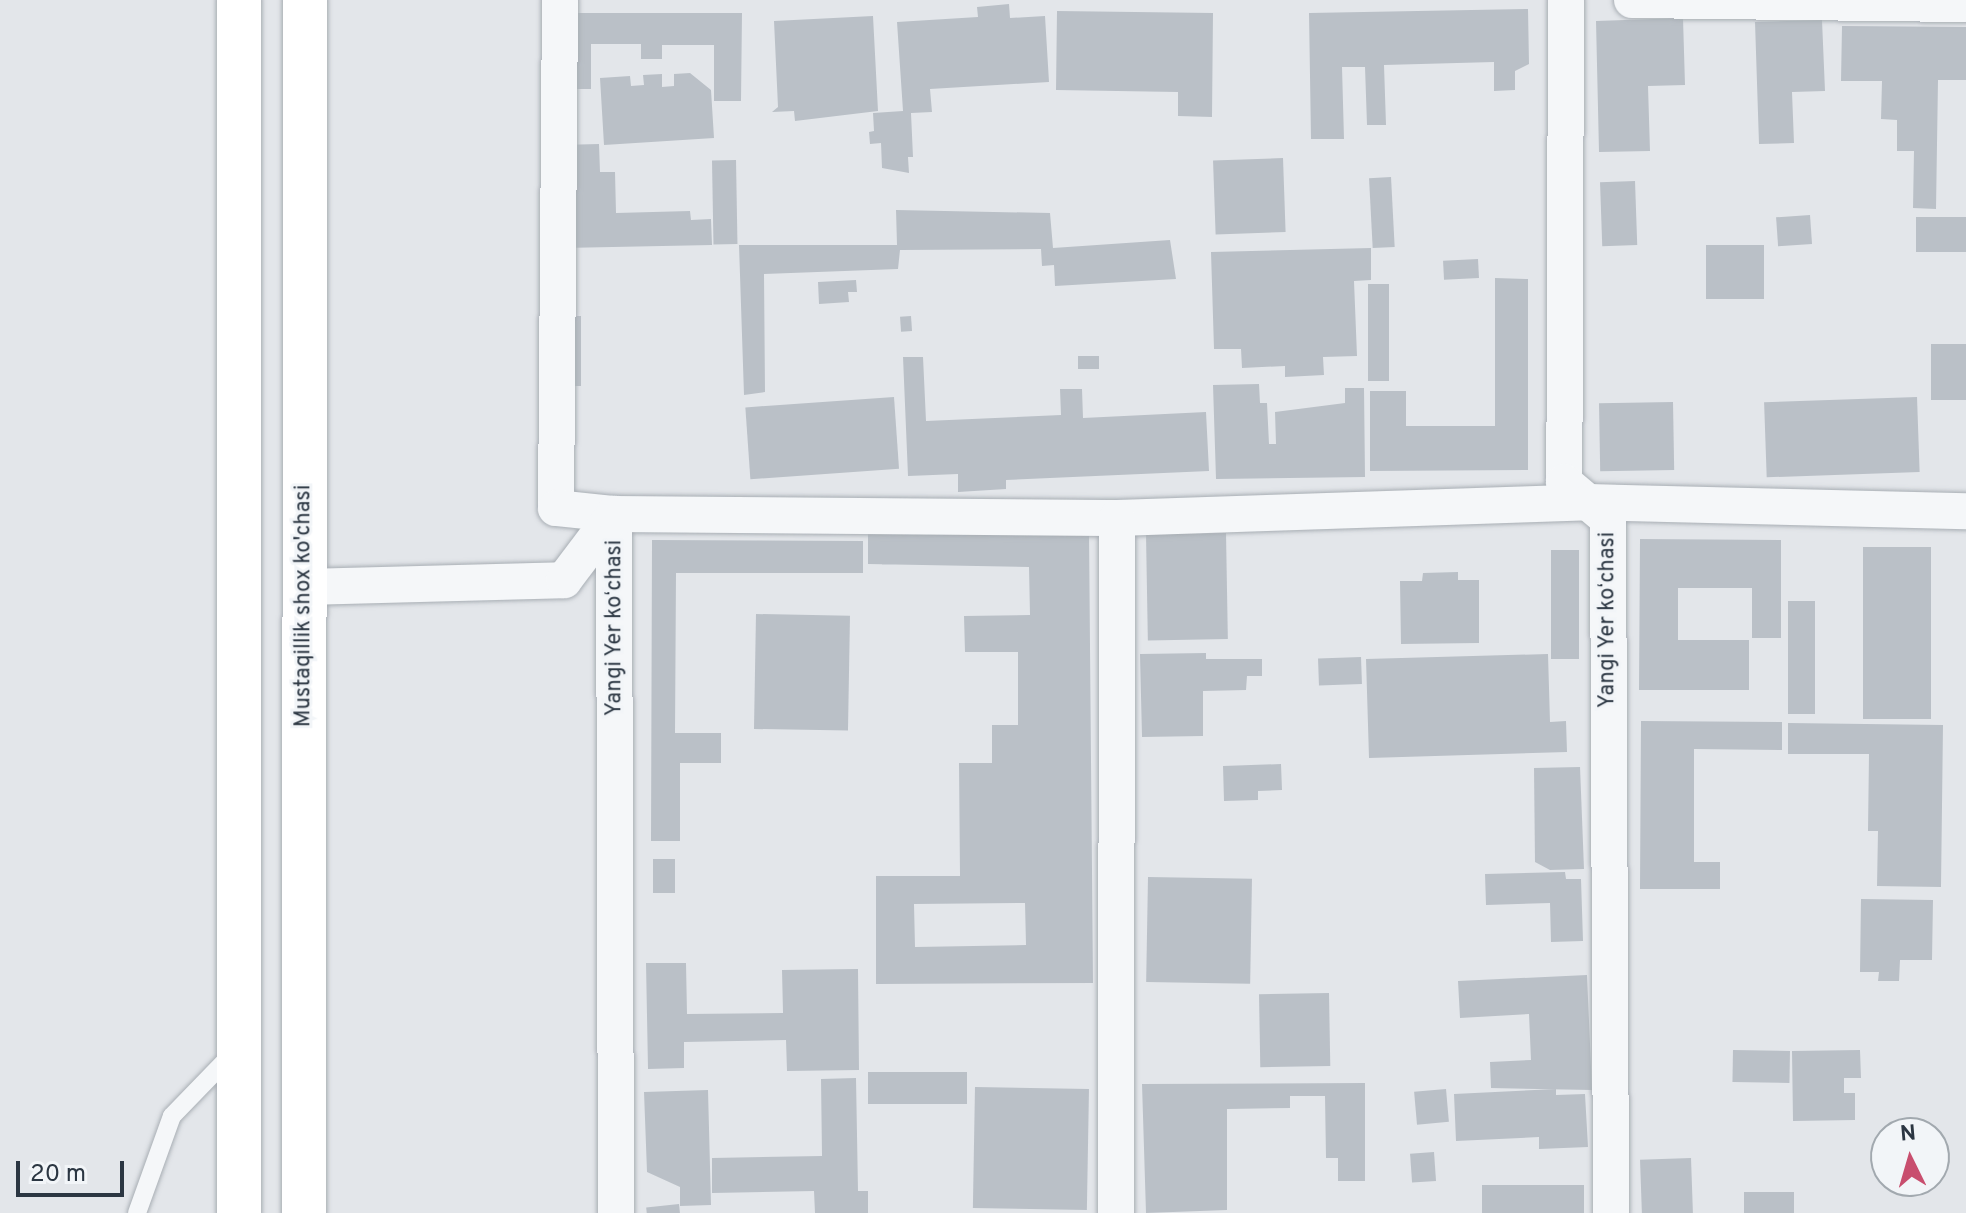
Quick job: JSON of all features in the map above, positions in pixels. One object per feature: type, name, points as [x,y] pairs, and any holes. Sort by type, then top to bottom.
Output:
[{"type":"main road","points":[[239,0],[239,1213]]},
{"type":"main road","name":"Mustaqillik shox ko'chasi","points":[[304,1213],[305,0]]},
{"type":"street","name":"Yangi Yer koʻchasi","points":[[560,0],[556,508],[614,514],[616,1213]]},
{"type":"street","name":"Yangi Yer koʻchasi","points":[[1566,0],[1564,482],[1608,519],[1611,1213]]},
{"type":"street","points":[[1632,0],[1966,4]]},
{"type":"street","points":[[304,587],[564,580],[614,514],[1117,518],[1589,502],[1966,511]]},
{"type":"street","points":[[1116,1213],[1117,518]]},
{"type":"lane","points":[[137,1213],[172,1116],[239,1047]]},
{"type":"building","points":[[1009,4],[1010,18],[1045,16],[1049,82],[930,89],[932,112],[911,113],[913,157],[908,157],[909,173],[882,168],[881,143],[870,144],[869,132],[874,131],[873,113],[903,111],[897,22],[978,17],[977,7]]},
{"type":"building","points":[[1528,9],[1529,64],[1515,71],[1515,90],[1494,91],[1494,62],[1384,65],[1386,125],[1367,125],[1365,67],[1342,67],[1344,139],[1311,139],[1309,13]]},
{"type":"building","points":[[1057,11],[1213,13],[1212,117],[1178,116],[1178,92],[1056,90]]},
{"type":"building","points":[[562,13],[742,13],[741,101],[714,101],[714,45],[662,45],[662,59],[641,59],[641,44],[591,44],[591,89],[562,89]]},
{"type":"building","points":[[873,16],[878,111],[795,121],[794,111],[772,112],[778,107],[774,21]]},
{"type":"building","points":[[1683,18],[1685,85],[1648,86],[1650,151],[1599,152],[1596,21]]},
{"type":"building","points":[[1822,20],[1825,91],[1792,92],[1794,143],[1759,144],[1755,22]]},
{"type":"building","points":[[1842,26],[1966,27],[1966,80],[1938,80],[1936,209],[1913,208],[1914,151],[1897,151],[1897,120],[1881,119],[1882,81],[1841,81]]},
{"type":"building","points":[[690,73],[711,90],[714,138],[604,145],[600,78],[630,76],[631,86],[644,85],[643,75],[662,74],[662,87],[674,86],[674,74]]},
{"type":"building","points":[[599,144],[600,172],[615,172],[616,213],[690,211],[691,220],[711,219],[712,245],[563,248],[560,145]]},
{"type":"building","points":[[1283,158],[1286,232],[1216,234],[1213,160]]},
{"type":"building","points":[[712,160],[736,160],[737,244],[713,244]]},
{"type":"building","points":[[1391,177],[1395,247],[1373,248],[1369,178]]},
{"type":"building","points":[[1635,181],[1637,245],[1602,246],[1600,182]]},
{"type":"building","points":[[896,210],[1050,213],[1053,248],[1170,240],[1176,279],[1055,286],[1054,265],[1042,266],[1041,249],[900,250],[898,269],[764,274],[765,392],[744,395],[739,245],[897,245]]},
{"type":"building","points":[[1810,215],[1812,244],[1778,246],[1776,217]]},
{"type":"building","points":[[1916,217],[1966,217],[1966,252],[1916,252]]},
{"type":"building","points":[[1706,245],[1764,245],[1764,299],[1706,299]]},
{"type":"building","points":[[1371,248],[1371,280],[1354,281],[1357,356],[1323,357],[1324,375],[1285,377],[1285,366],[1242,368],[1241,349],[1214,349],[1211,252]]},
{"type":"building","points":[[1478,259],[1479,278],[1444,280],[1443,261]]},
{"type":"building","points":[[1495,278],[1528,279],[1528,470],[1370,471],[1370,391],[1406,391],[1406,426],[1495,426]]},
{"type":"building","points":[[856,280],[857,292],[848,292],[849,302],[819,304],[818,282]]},
{"type":"building","points":[[1368,284],[1389,284],[1389,381],[1368,381]]},
{"type":"building","points":[[560,316],[581,316],[581,386],[560,386]]},
{"type":"building","points":[[911,316],[912,331],[901,332],[900,317]]},
{"type":"building","points":[[1931,344],[1966,344],[1966,400],[1931,400]]},
{"type":"building","points":[[1078,356],[1099,356],[1099,369],[1078,369]]},
{"type":"building","points":[[903,357],[923,357],[926,421],[1061,415],[1060,389],[1082,389],[1083,418],[1206,412],[1209,471],[1006,480],[1006,489],[958,492],[958,474],[908,476]]},
{"type":"building","points":[[1259,384],[1260,403],[1267,403],[1269,444],[1276,444],[1275,412],[1345,403],[1345,388],[1364,388],[1365,477],[1216,479],[1213,385]]},
{"type":"building","points":[[894,397],[899,469],[750,479],[745,407]]},
{"type":"building","points":[[1917,397],[1920,472],[1767,477],[1764,402]]},
{"type":"building","points":[[1673,402],[1674,470],[1600,471],[1599,403]]},
{"type":"building","points":[[868,528],[1089,533],[1093,983],[876,984],[876,876],[960,876],[959,763],[992,763],[992,725],[1018,725],[1018,652],[965,652],[964,616],[1030,615],[1029,567],[868,564]],"holes":[[[1025,903],[1026,945],[915,947],[914,904]]]},
{"type":"building","points":[[1226,533],[1228,639],[1148,640],[1146,534]]},
{"type":"building","points":[[1640,539],[1781,540],[1781,638],[1752,638],[1752,588],[1678,588],[1678,640],[1749,640],[1749,690],[1639,690]]},
{"type":"building","points":[[652,540],[863,541],[863,573],[676,573],[675,733],[721,733],[721,763],[680,763],[680,841],[651,841]]},
{"type":"building","points":[[1863,547],[1931,547],[1931,719],[1863,719]]},
{"type":"building","points":[[1551,550],[1579,550],[1579,659],[1551,659]]},
{"type":"building","points":[[1458,572],[1458,580],[1479,580],[1479,643],[1401,644],[1400,581],[1422,581],[1423,573]]},
{"type":"building","points":[[1788,601],[1815,601],[1815,714],[1788,714]]},
{"type":"building","points":[[756,614],[850,616],[848,731],[754,729]]},
{"type":"building","points":[[1206,653],[1206,659],[1262,659],[1262,676],[1247,676],[1246,690],[1203,691],[1203,736],[1142,737],[1140,654]]},
{"type":"building","points":[[1548,654],[1550,722],[1566,721],[1567,752],[1369,758],[1366,659]]},
{"type":"building","points":[[1361,657],[1362,684],[1319,685],[1318,659]]},
{"type":"building","points":[[1641,721],[1782,722],[1782,750],[1694,749],[1694,862],[1720,862],[1720,889],[1640,889]]},
{"type":"building","points":[[1788,723],[1943,725],[1941,887],[1877,886],[1878,831],[1868,831],[1869,754],[1788,754]]},
{"type":"building","points":[[1281,764],[1282,790],[1258,791],[1258,800],[1224,801],[1223,766]]},
{"type":"building","points":[[1580,767],[1584,869],[1550,870],[1535,862],[1534,768]]},
{"type":"building","points":[[653,859],[675,859],[675,893],[653,893]]},
{"type":"building","points":[[1565,872],[1566,879],[1581,879],[1583,941],[1551,942],[1550,903],[1486,905],[1485,874]]},
{"type":"building","points":[[1148,877],[1252,879],[1250,984],[1146,982]]},
{"type":"building","points":[[1861,899],[1933,900],[1932,960],[1900,960],[1899,981],[1878,981],[1879,972],[1860,972]]},
{"type":"building","points":[[646,963],[686,963],[687,1014],[783,1013],[782,970],[858,969],[859,1070],[787,1071],[786,1040],[684,1042],[684,1068],[648,1069]]},
{"type":"building","points":[[1587,975],[1592,1090],[1491,1088],[1490,1062],[1531,1060],[1529,1014],[1460,1018],[1458,981]]},
{"type":"building","points":[[1329,993],[1330,1066],[1260,1067],[1259,994]]},
{"type":"building","points":[[1733,1050],[1790,1051],[1789,1083],[1732,1082]]},
{"type":"building","points":[[1860,1050],[1861,1078],[1844,1078],[1844,1093],[1855,1093],[1855,1120],[1793,1121],[1792,1051]]},
{"type":"building","points":[[868,1072],[967,1072],[967,1104],[868,1104]]},
{"type":"building","points":[[856,1078],[858,1191],[868,1191],[868,1213],[815,1213],[814,1191],[712,1193],[712,1158],[822,1156],[821,1079]]},
{"type":"building","points":[[1365,1083],[1365,1181],[1338,1181],[1338,1158],[1326,1158],[1325,1096],[1290,1096],[1290,1108],[1227,1109],[1227,1210],[1146,1213],[1142,1084]]},
{"type":"building","points":[[975,1087],[1089,1089],[1087,1210],[973,1208]]},
{"type":"building","points":[[1446,1089],[1449,1122],[1417,1125],[1414,1092]]},
{"type":"building","points":[[1556,1089],[1556,1095],[1585,1094],[1588,1147],[1539,1149],[1539,1137],[1456,1141],[1454,1094]]},
{"type":"building","points":[[708,1090],[711,1205],[680,1206],[680,1187],[647,1172],[644,1092]]},
{"type":"building","points":[[1434,1152],[1436,1181],[1412,1183],[1410,1154]]},
{"type":"building","points":[[1691,1158],[1693,1213],[1642,1213],[1640,1160]]},
{"type":"building","points":[[1482,1185],[1584,1185],[1584,1213],[1482,1213]]},
{"type":"building","points":[[1744,1192],[1794,1192],[1794,1213],[1744,1213]]},
{"type":"building","points":[[679,1204],[680,1213],[647,1213],[646,1207]]}]
